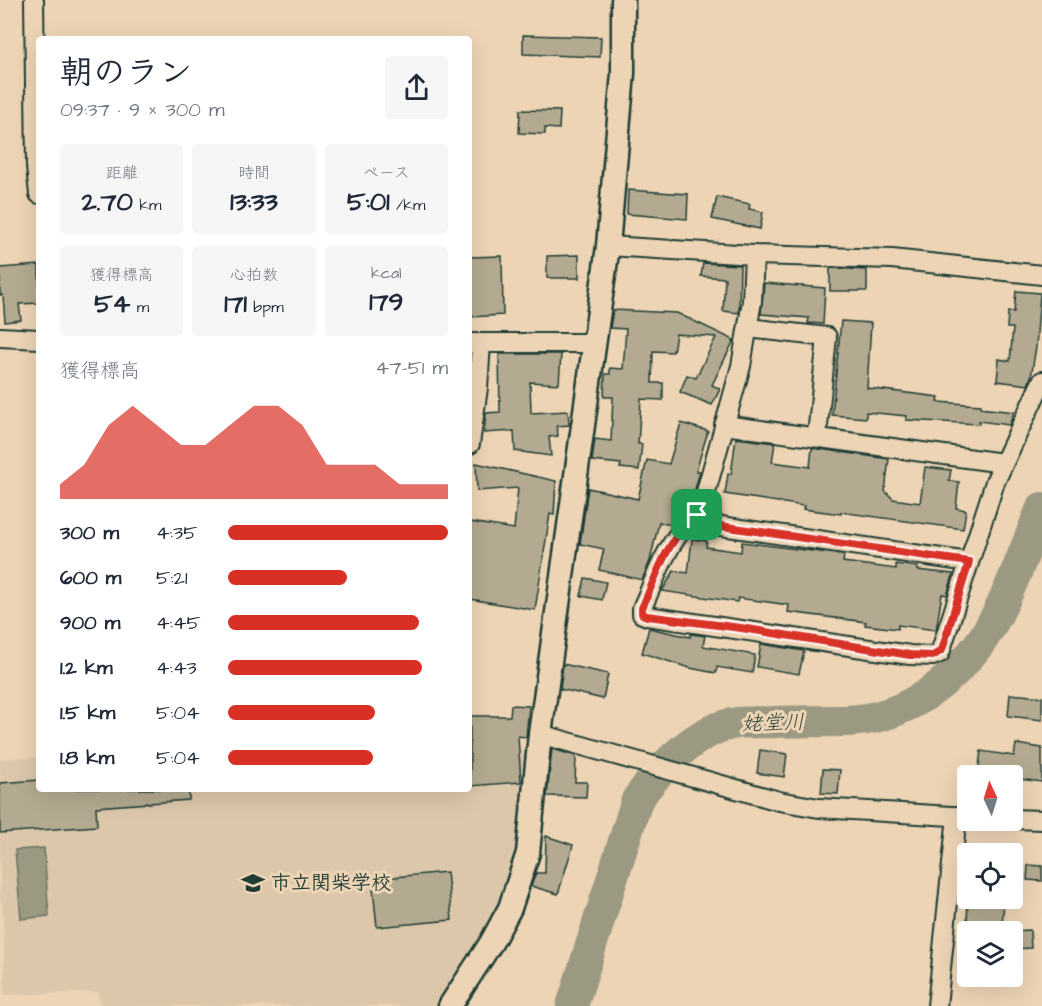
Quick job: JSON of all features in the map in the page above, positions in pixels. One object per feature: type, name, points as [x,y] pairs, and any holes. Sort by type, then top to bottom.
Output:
[{"type":"street","points":[[34,0],[36,125]]},
{"type":"street","points":[[450,1006],[494,937],[517,891],[528,853],[533,824],[540,734],[608,246],[623,73],[623,0]]},
{"type":"street","points":[[608,246],[754,255],[892,259],[1042,275]]},
{"type":"street","points":[[754,255],[752,300],[741,366],[702,506],[697,515],[677,536],[642,608],[642,614],[910,655],[933,656],[942,650],[991,492],[1042,381]]},
{"type":"street","points":[[748,328],[827,337],[816,436]]},
{"type":"street","points":[[0,337],[36,339]]},
{"type":"street","points":[[472,430],[478,388],[475,343],[595,343]]},
{"type":"street","points":[[724,425],[1003,463]]},
{"type":"street","points":[[697,515],[704,523],[714,525],[969,562]]},
{"type":"street","points":[[540,734],[768,798],[819,808],[957,817]]},
{"type":"street","points":[[1023,819],[1042,820]]},
{"type":"street","points":[[937,1006],[960,831]]},
{"type":"shaded area","name":"市立関柴学校","points":[[472,744],[527,752],[513,866],[493,913],[437,1006],[101,1006],[98,992],[5,995],[3,908],[0,900],[0,759],[36,757],[36,792],[472,792]]},
{"type":"shaded area","points":[[44,848],[49,916],[21,919],[15,850]]},
{"type":"building","points":[[523,35],[601,37],[600,57],[523,54]]},
{"type":"building","points":[[520,110],[560,111],[559,129],[545,128],[545,134],[519,133]]},
{"type":"building","points":[[628,190],[688,194],[687,219],[627,214]]},
{"type":"building","points":[[717,197],[750,204],[749,209],[763,212],[760,229],[712,219]]},
{"type":"building","points":[[579,255],[579,278],[547,278],[547,256]]},
{"type":"building","points":[[502,256],[503,315],[472,317],[472,257]]},
{"type":"building","points":[[703,263],[740,265],[739,313],[723,311],[725,278],[701,276]]},
{"type":"building","points":[[36,265],[36,303],[19,304],[21,320],[5,322],[3,295],[0,295],[0,268]]},
{"type":"building","points":[[830,268],[867,270],[867,291],[830,291]]},
{"type":"building","points":[[764,283],[825,288],[823,324],[808,323],[809,318],[761,314]]},
{"type":"building","points":[[1016,291],[1040,293],[1036,347],[1028,385],[997,381],[999,359],[1010,361],[1013,328],[1007,328],[1008,312],[1014,312]]},
{"type":"building","points":[[613,310],[677,313],[734,340],[712,385],[720,389],[712,405],[680,392],[687,375],[696,378],[716,337],[676,334],[673,352],[653,351],[652,383],[663,383],[663,400],[641,399],[638,444],[642,444],[639,470],[620,468],[621,464],[592,461],[595,439],[611,441],[613,397],[604,397],[605,374],[610,374],[610,368],[623,369],[626,329],[610,328]]},
{"type":"building","points":[[841,321],[871,323],[867,388],[939,397],[938,402],[981,405],[980,408],[1014,412],[1009,425],[979,421],[979,424],[906,420],[907,416],[866,412],[866,418],[832,415]]},
{"type":"building","points":[[499,354],[561,354],[559,384],[530,382],[531,413],[568,411],[569,425],[557,426],[558,436],[549,437],[551,456],[515,451],[514,431],[484,433],[486,413],[500,412]]},
{"type":"building","points":[[681,423],[708,431],[696,471],[700,471],[693,497],[680,494],[671,525],[659,522],[650,561],[642,580],[599,570],[604,549],[580,544],[588,488],[638,499],[647,460],[669,464]]},
{"type":"building","points":[[736,438],[775,443],[772,462],[810,467],[812,448],[889,459],[885,491],[893,499],[920,503],[925,467],[951,470],[949,481],[959,482],[956,508],[966,510],[963,529],[803,509],[804,506],[725,494],[728,474],[731,474]]},
{"type":"building","points":[[476,463],[556,481],[554,515],[550,514],[535,610],[472,599],[472,522],[514,529],[518,488],[477,491]]},
{"type":"building","points":[[692,539],[707,541],[706,547],[741,552],[742,542],[844,555],[843,562],[896,569],[896,564],[918,567],[917,570],[953,574],[947,595],[942,594],[936,630],[898,625],[898,629],[865,625],[866,622],[788,612],[789,605],[738,598],[737,602],[662,591],[674,571],[688,573]]},
{"type":"building","points":[[585,578],[606,582],[602,600],[581,596]]},
{"type":"building","points":[[649,628],[690,637],[691,634],[705,636],[703,646],[755,655],[752,673],[717,667],[716,673],[690,668],[642,653]]},
{"type":"building","points":[[761,644],[804,651],[799,674],[757,667]]},
{"type":"building","points":[[563,664],[608,674],[603,699],[560,689]]},
{"type":"building","points":[[1010,694],[1042,697],[1042,720],[1008,716]]},
{"type":"building","points":[[511,705],[529,706],[526,737],[518,736],[521,782],[472,786],[472,716],[510,716]]},
{"type":"building","points":[[1016,744],[1042,748],[1042,782],[1023,779],[1023,765],[979,765],[981,751],[1014,756]]},
{"type":"building","points":[[552,749],[576,756],[575,782],[587,782],[586,797],[547,796]]},
{"type":"building","points":[[760,750],[787,754],[784,777],[757,773]]},
{"type":"building","points":[[823,769],[840,770],[838,794],[821,793]]},
{"type":"building","points":[[36,780],[36,792],[189,792],[189,800],[96,807],[97,826],[0,833],[0,783]]},
{"type":"building","points":[[546,836],[573,845],[558,894],[531,886],[536,873],[545,873]]},
{"type":"building","points":[[1028,865],[1042,866],[1042,881],[1027,880]]},
{"type":"building","points":[[447,872],[452,920],[377,927],[372,879]]},
{"type":"building","points":[[968,909],[1003,909],[1002,921],[967,921]]},
{"type":"building","points":[[1023,930],[1030,930],[1031,948],[1023,948]]},
{"type":"waterway","name":"姥堂川","points":[[572,1006],[637,800],[666,765],[703,735],[731,724],[865,719],[883,715],[918,700],[949,677],[986,634],[1013,581],[1042,508]]},
{"type":"place","name":"市立関柴学校","points":[[253,883]]},
{"type":"route","points":[[697,515],[704,523],[714,525],[969,562],[942,650],[933,656],[910,655],[642,614],[642,608],[677,536],[697,515]]}]
